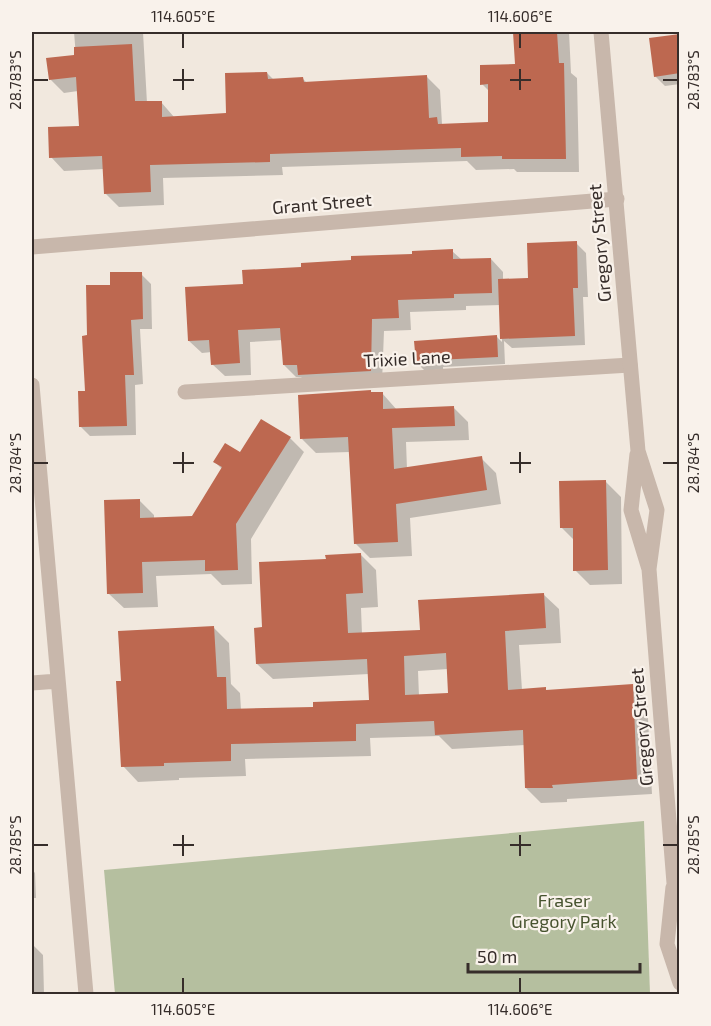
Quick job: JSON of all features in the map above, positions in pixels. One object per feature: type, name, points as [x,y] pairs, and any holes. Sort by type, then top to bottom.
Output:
[{"type":"street","name":"Gregory Street","points":[[601,32],[638,451],[631,510],[649,569]]},
{"type":"street","name":"Grant Street","points":[[32,247],[616,199]]},
{"type":"street","name":"Trixie Lane","points":[[186,392],[630,365]]},
{"type":"street","points":[[32,385],[86,994]]},
{"type":"street","name":"Gregory Street","points":[[638,451],[657,510],[649,569],[674,883],[668,944],[680,983]]},
{"type":"street","points":[[32,683],[58,681]]},
{"type":"street","name":"Gregory Street","points":[[674,883],[680,902]]},
{"type":"green space","name":"Fraser Gregory Park","points":[[644,821],[650,994],[115,994],[104,870]]},
{"type":"building","points":[[513,32],[557,32],[559,63],[564,63],[566,159],[461,157],[461,148],[270,154],[270,162],[150,165],[151,192],[104,194],[102,156],[49,158],[48,127],[79,126],[76,77],[49,80],[46,58],[74,55],[74,47],[132,44],[135,101],[162,101],[162,117],[226,113],[225,73],[267,72],[268,79],[303,77],[304,82],[427,75],[429,118],[437,117],[438,124],[488,122],[488,84],[480,85],[480,65],[515,64]]},
{"type":"building","points":[[680,34],[680,73],[654,77],[649,38]]},
{"type":"building","points":[[577,241],[578,288],[573,288],[575,336],[500,339],[498,279],[528,278],[527,243]]},
{"type":"building","points":[[453,249],[453,259],[491,258],[492,293],[454,294],[454,298],[398,300],[399,318],[372,319],[371,371],[298,375],[297,365],[283,365],[280,328],[238,330],[240,363],[211,365],[209,340],[188,341],[185,287],[243,284],[242,270],[301,267],[301,263],[351,260],[351,256],[412,254],[412,251]]},
{"type":"building","points":[[110,272],[142,272],[143,319],[131,320],[134,375],[125,375],[127,426],[79,427],[78,391],[85,391],[82,336],[87,335],[86,285],[110,285]]},
{"type":"building","points":[[497,335],[498,357],[416,363],[414,341]]},
{"type":"building","points":[[371,390],[371,392],[383,392],[383,409],[454,406],[455,426],[392,428],[394,469],[482,456],[487,490],[396,504],[398,542],[354,544],[348,437],[300,439],[298,395]]},
{"type":"building","points":[[261,419],[291,437],[236,524],[238,570],[205,571],[205,560],[142,562],[143,593],[107,594],[104,500],[140,499],[140,518],[192,516],[222,467],[213,462],[225,443],[240,452]]},
{"type":"building","points":[[606,480],[608,570],[573,571],[573,528],[560,528],[559,481]]},
{"type":"building","points":[[361,553],[363,593],[346,594],[348,633],[420,630],[418,600],[544,593],[546,628],[505,631],[508,690],[546,687],[546,690],[633,684],[637,779],[552,785],[553,788],[525,788],[523,730],[435,735],[434,721],[356,724],[356,741],[231,744],[231,761],[121,767],[116,681],[121,681],[118,631],[214,626],[217,677],[226,677],[227,709],[313,707],[313,702],[369,700],[367,659],[256,664],[254,628],[262,627],[259,562],[326,559],[325,555]],"holes":[[[446,653],[448,693],[405,695],[404,656]]]}]
